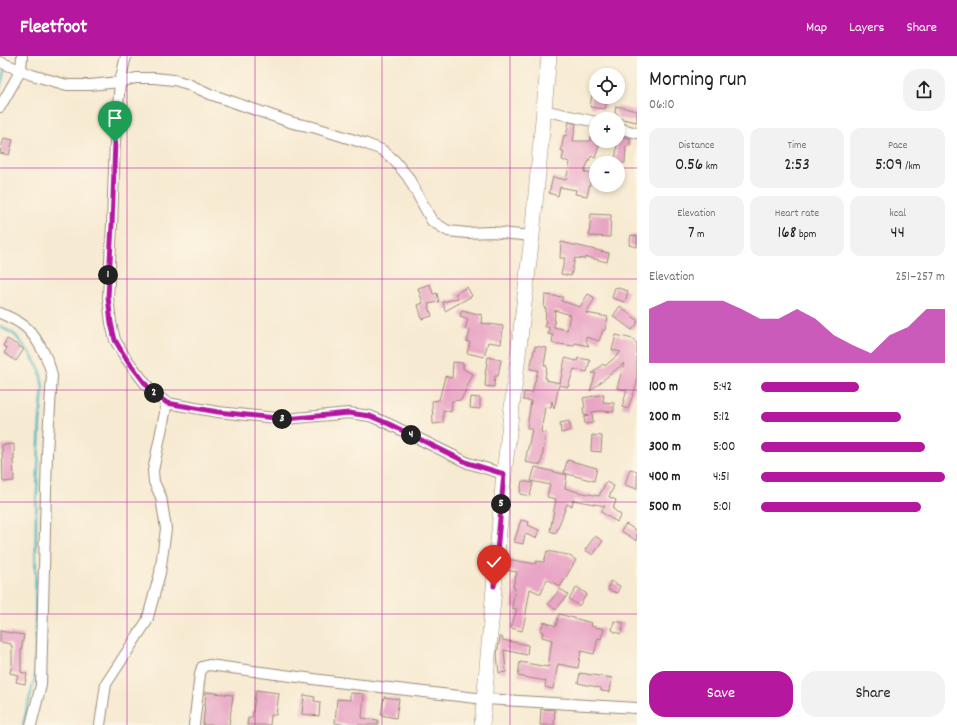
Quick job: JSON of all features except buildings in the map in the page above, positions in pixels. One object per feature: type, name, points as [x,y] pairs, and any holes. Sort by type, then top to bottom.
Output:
[{"type":"main road","points":[[482,725],[504,474],[532,236],[549,56]]},
{"type":"street","points":[[0,107],[21,70],[22,56]]},
{"type":"street","points":[[126,56],[120,82],[115,142],[108,297],[111,323],[115,340],[125,357],[151,391],[167,403],[218,412],[286,419],[349,413],[370,416],[468,463],[504,474]]},
{"type":"street","points":[[4,63],[32,75],[67,85],[90,85],[120,82],[136,78],[174,80],[293,123],[313,127],[382,150],[394,160],[408,177],[432,221],[448,231],[467,233],[490,232],[532,236]]},
{"type":"street","points":[[543,110],[589,120]]},
{"type":"street","points":[[625,130],[637,133]]},
{"type":"street","points":[[0,313],[26,327],[42,348],[50,365],[52,376],[47,452],[41,685],[31,725]]},
{"type":"street","points":[[100,725],[106,684],[146,621],[160,573],[166,529],[161,497],[154,482],[153,471],[167,403]]},
{"type":"street","points":[[194,725],[202,666],[209,665],[328,681],[485,699],[637,708]]},
{"type":"waterway","points":[[0,87],[5,68]]},
{"type":"waterway","points":[[0,326],[15,335],[29,352],[40,370],[43,388],[36,515],[35,677],[23,725]]},
{"type":"route","points":[[115,142],[112,225],[108,275],[108,297],[111,323],[115,340],[125,357],[151,391],[167,403],[218,412],[286,419],[349,413],[370,416],[426,442],[451,456],[504,474],[494,586]]}]
